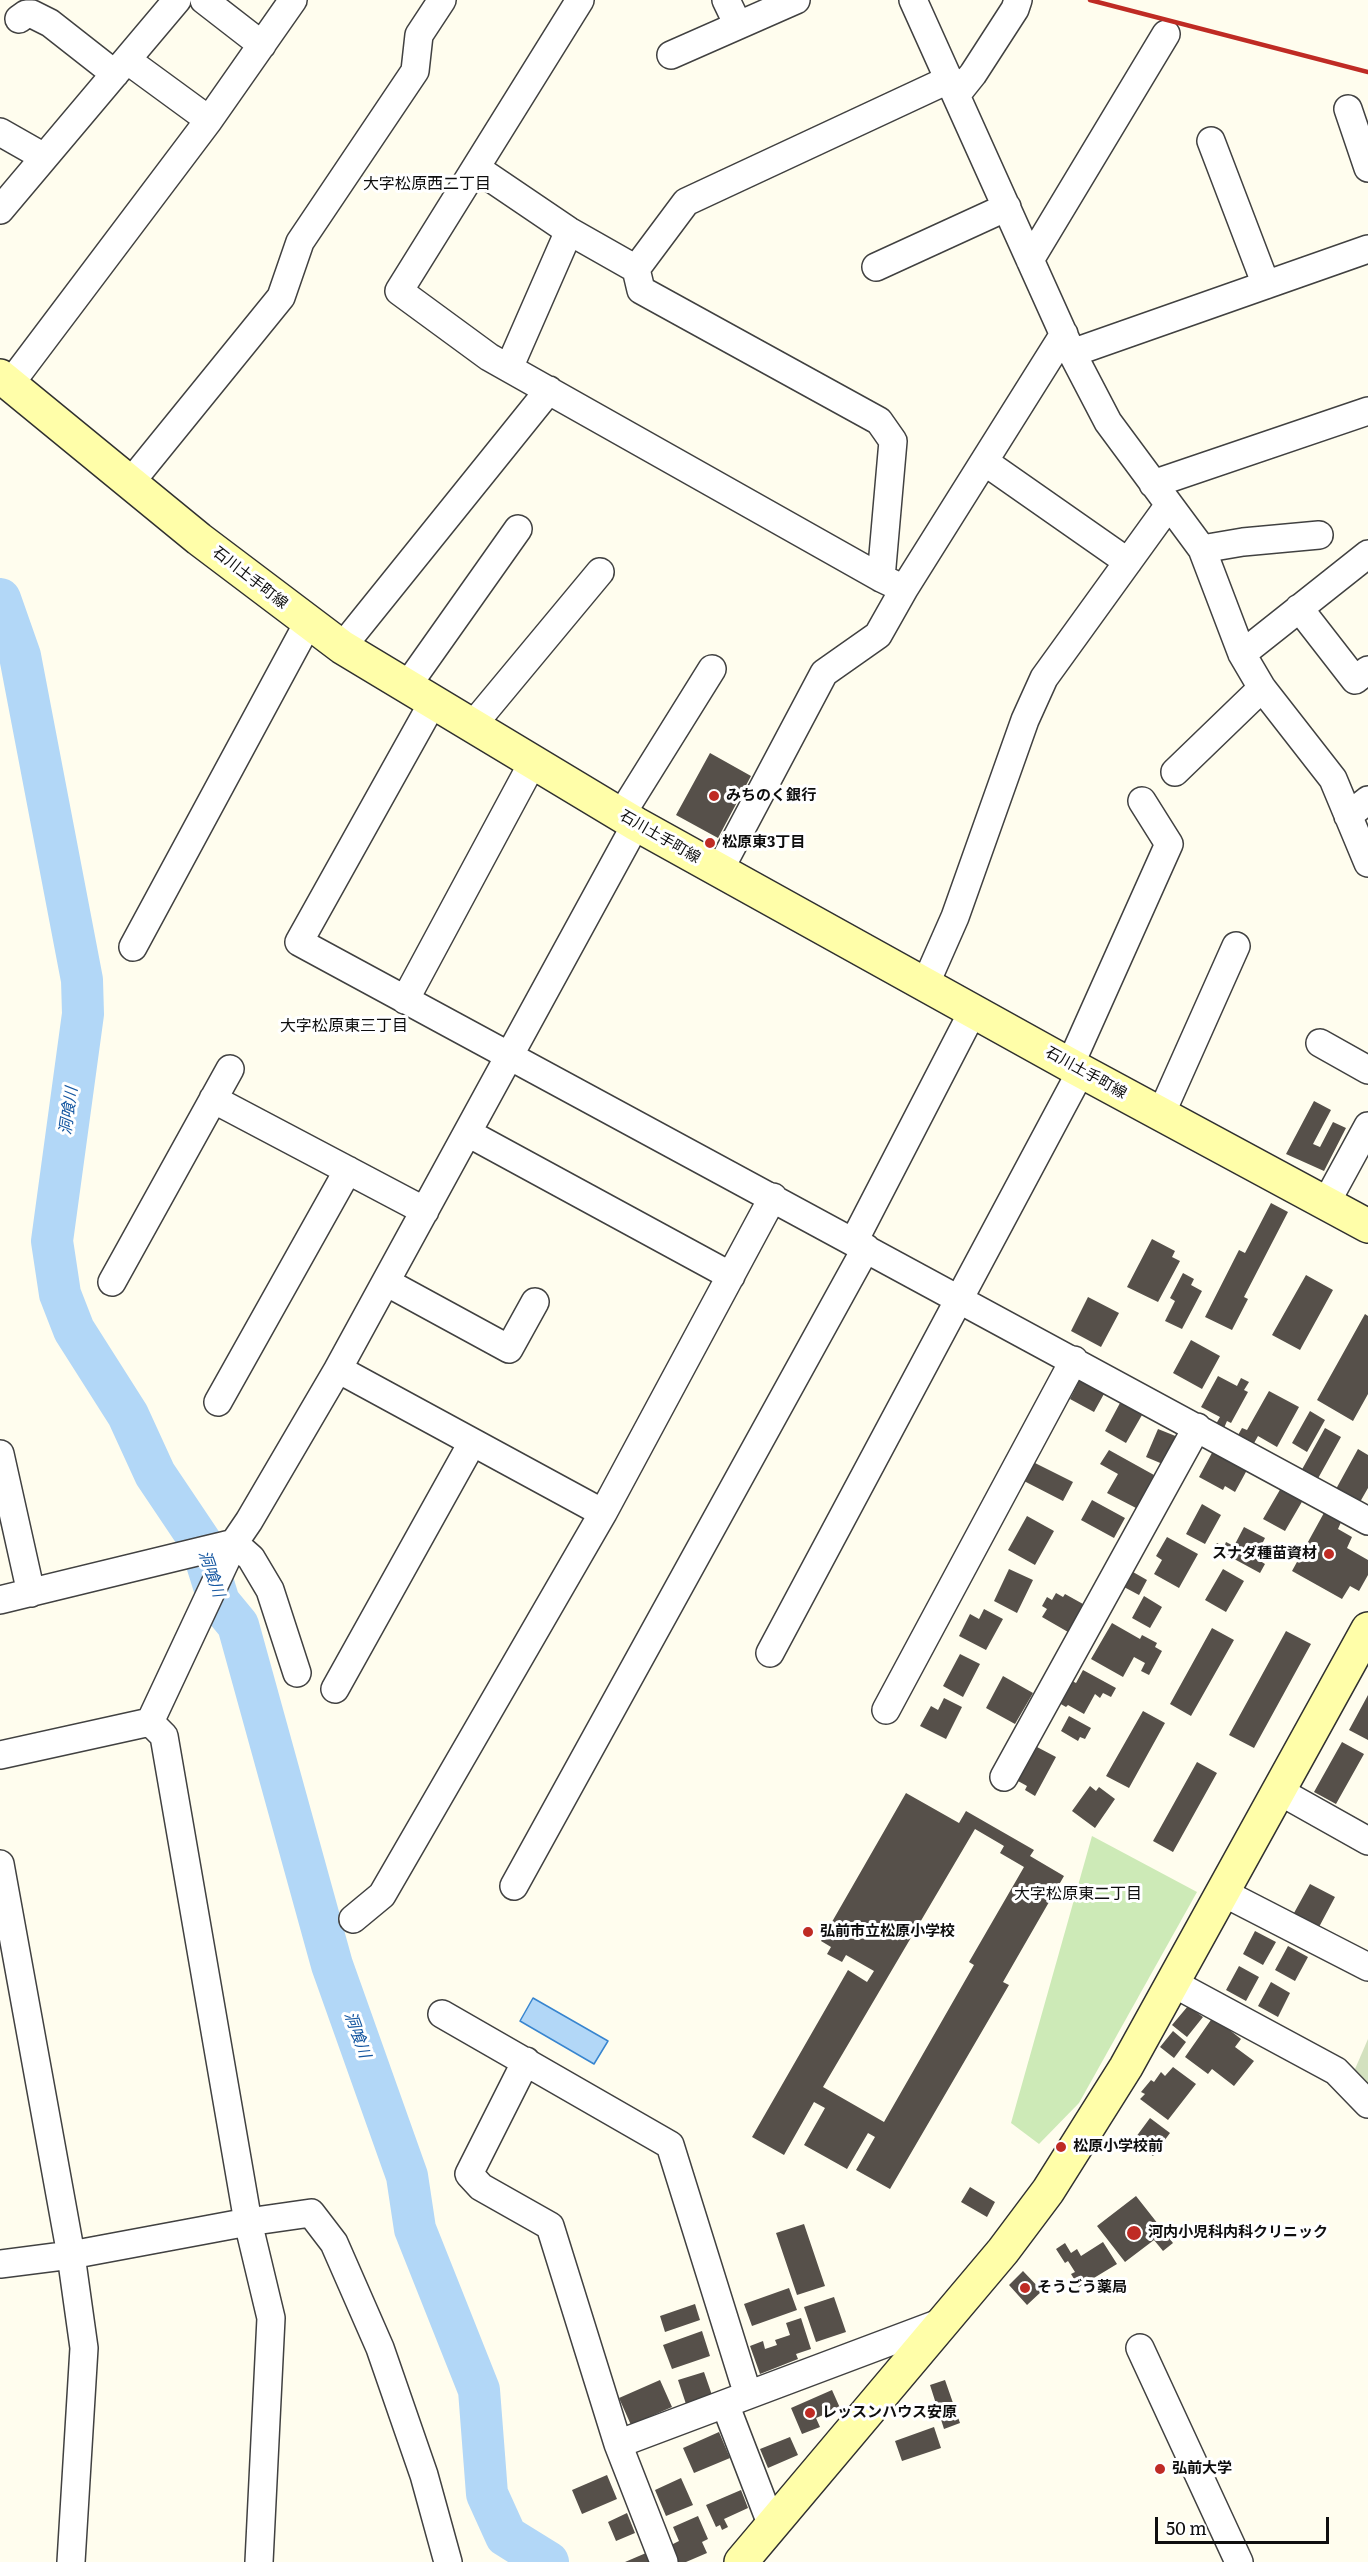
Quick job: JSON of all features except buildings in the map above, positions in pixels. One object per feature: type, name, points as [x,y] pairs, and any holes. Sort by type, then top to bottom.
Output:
[{"type":"main road","name":"石川土手町線","points":[[5,380],[129,483],[342,647],[628,820],[1075,1068],[1368,1226]]},
{"type":"main road","points":[[741,2562],[946,2321],[1003,2251],[1054,2181],[1126,2067],[1368,1629]]},
{"type":"street","points":[[0,210],[177,0]]},
{"type":"street","points":[[204,0],[262,45]]},
{"type":"street","points":[[5,380],[209,120],[293,0]]},
{"type":"street","points":[[129,483],[281,297],[300,242],[415,71],[419,35],[442,0]]},
{"type":"street","points":[[580,0],[399,291],[489,357],[892,584]]},
{"type":"street","points":[[726,0],[738,25]]},
{"type":"street","points":[[671,55],[796,0]]},
{"type":"street","points":[[913,0],[1068,344],[1108,422],[1202,549],[1242,654],[1263,688],[1358,808],[1368,863]]},
{"type":"street","points":[[636,269],[686,202],[953,86],[973,74],[1015,9],[1018,0]]},
{"type":"street","points":[[18,19],[26,14],[32,14],[50,23],[209,120]]},
{"type":"street","points":[[1030,260],[1166,34]]},
{"type":"street","points":[[1348,109],[1368,168]]},
{"type":"street","points":[[0,132],[44,157]]},
{"type":"street","points":[[1211,141],[1266,285]]},
{"type":"street","points":[[476,168],[569,231],[636,269],[641,290],[879,421],[892,441],[892,584],[878,635],[824,673],[719,871]]},
{"type":"street","points":[[876,267],[1007,207]]},
{"type":"street","points":[[509,368],[569,231]]},
{"type":"street","points":[[892,584],[985,462],[1068,344],[1266,285],[1368,249]]},
{"type":"street","points":[[342,647],[549,390]]},
{"type":"street","points":[[925,985],[955,917],[1025,720],[1044,678],[1128,562],[1161,495],[1368,411]]},
{"type":"street","points":[[985,462],[1128,562]]},
{"type":"street","points":[[518,530],[420,694],[299,942],[1368,1521]]},
{"type":"street","points":[[1202,549],[1244,542],[1319,535]]},
{"type":"street","points":[[1242,654],[1368,554]]},
{"type":"street","points":[[472,726],[600,572]]},
{"type":"street","points":[[1299,608],[1355,680],[1368,670]]},
{"type":"street","points":[[133,947],[308,623]]},
{"type":"street","points":[[150,1722],[234,1543],[339,1369],[468,1133],[628,820],[712,669]]},
{"type":"street","points":[[1174,772],[1263,688]]},
{"type":"street","points":[[405,1000],[533,762]]},
{"type":"street","points":[[771,1653],[960,1298],[1075,1068],[1169,844],[1142,801]]},
{"type":"street","points":[[1161,1114],[1236,946]]},
{"type":"street","points":[[514,1886],[860,1244],[973,1011]]},
{"type":"street","points":[[1320,1043],[1368,1070]]},
{"type":"street","points":[[112,1282],[230,1069]]},
{"type":"street","points":[[213,1099],[425,1211]]},
{"type":"street","points":[[1326,1203],[1368,1126]]},
{"type":"street","points":[[468,1133],[731,1276]]},
{"type":"street","points":[[219,1402],[348,1170]]},
{"type":"street","points":[[352,1919],[382,1895],[603,1513],[773,1197]]},
{"type":"street","points":[[386,1282],[509,1349],[535,1302]]},
{"type":"street","points":[[886,1710],[1074,1360]]},
{"type":"street","points":[[339,1369],[603,1513]]},
{"type":"street","points":[[1004,1777],[1197,1427]]},
{"type":"street","points":[[335,1689],[472,1443]]},
{"type":"street","points":[[0,1454],[8,1530],[31,1593]]},
{"type":"street","points":[[0,1600],[234,1543]]},
{"type":"street","points":[[234,1543],[251,1558],[270,1590],[297,1673]]},
{"type":"street","points":[[0,1755],[150,1722]]},
{"type":"street","points":[[150,1722],[164,1736],[248,2222],[271,2318],[259,2562]]},
{"type":"street","points":[[1279,1791],[1368,1841]]},
{"type":"street","points":[[0,1864],[2,1893],[71,2255],[84,2348],[70,2562]]},
{"type":"street","points":[[1222,1892],[1368,1967]]},
{"type":"street","points":[[1173,1983],[1336,2071],[1368,2104]]},
{"type":"street","points":[[442,2014],[670,2145],[772,2526]]},
{"type":"street","points":[[526,2061],[469,2174],[481,2187],[550,2226],[618,2444],[664,2562]]},
{"type":"street","points":[[0,2264],[71,2255],[248,2222],[310,2213],[334,2243],[380,2348],[424,2475],[448,2562]]},
{"type":"street","points":[[618,2444],[946,2321]]},
{"type":"street","points":[[1140,2348],[1239,2562]]},
{"type":"green space","points":[[1092,1836],[1197,1892],[1079,2103],[1039,2144],[1011,2123]]},
{"type":"green space","points":[[1368,2039],[1368,2085],[1352,2076]]},
{"type":"water","points":[[533,1998],[608,2041],[594,2064],[520,2021]]},
{"type":"waterway","name":"洞喰川","points":[[0,599],[20,656],[82,980],[83,1014],[52,1241],[60,1294],[74,1330],[128,1415],[155,1474],[200,1541],[219,1602],[238,1625],[332,1965],[407,2176],[415,2229],[479,2390],[487,2494],[506,2536],[548,2562]]},
{"type":"railway","points":[[1090,0],[1368,72]]},
{"type":"place","name":"みちのく銀行","points":[[714,796]]},
{"type":"place","name":"松原東3丁目","points":[[710,843]]},
{"type":"place","name":"スナダ種苗資材","points":[[1329,1554]]},
{"type":"place","name":"弘前市立松原小学校","points":[[808,1932]]},
{"type":"place","name":"松原小学校前","points":[[1061,2147]]},
{"type":"place","name":"河内小児科内科クリニック","points":[[1134,2233]]},
{"type":"place","name":"そうごう薬局","points":[[1025,2288]]},
{"type":"place","name":"レッスンハウス安原","points":[[810,2413]]},
{"type":"place","name":"弘前大学","points":[[1160,2469]]},
{"type":"district","name":"大字松原西二丁目","points":[[427,184]]},
{"type":"district","name":"大字松原東三丁目","points":[[344,1026]]},
{"type":"district","name":"大字松原東二丁目","points":[[1078,1894]]}]
